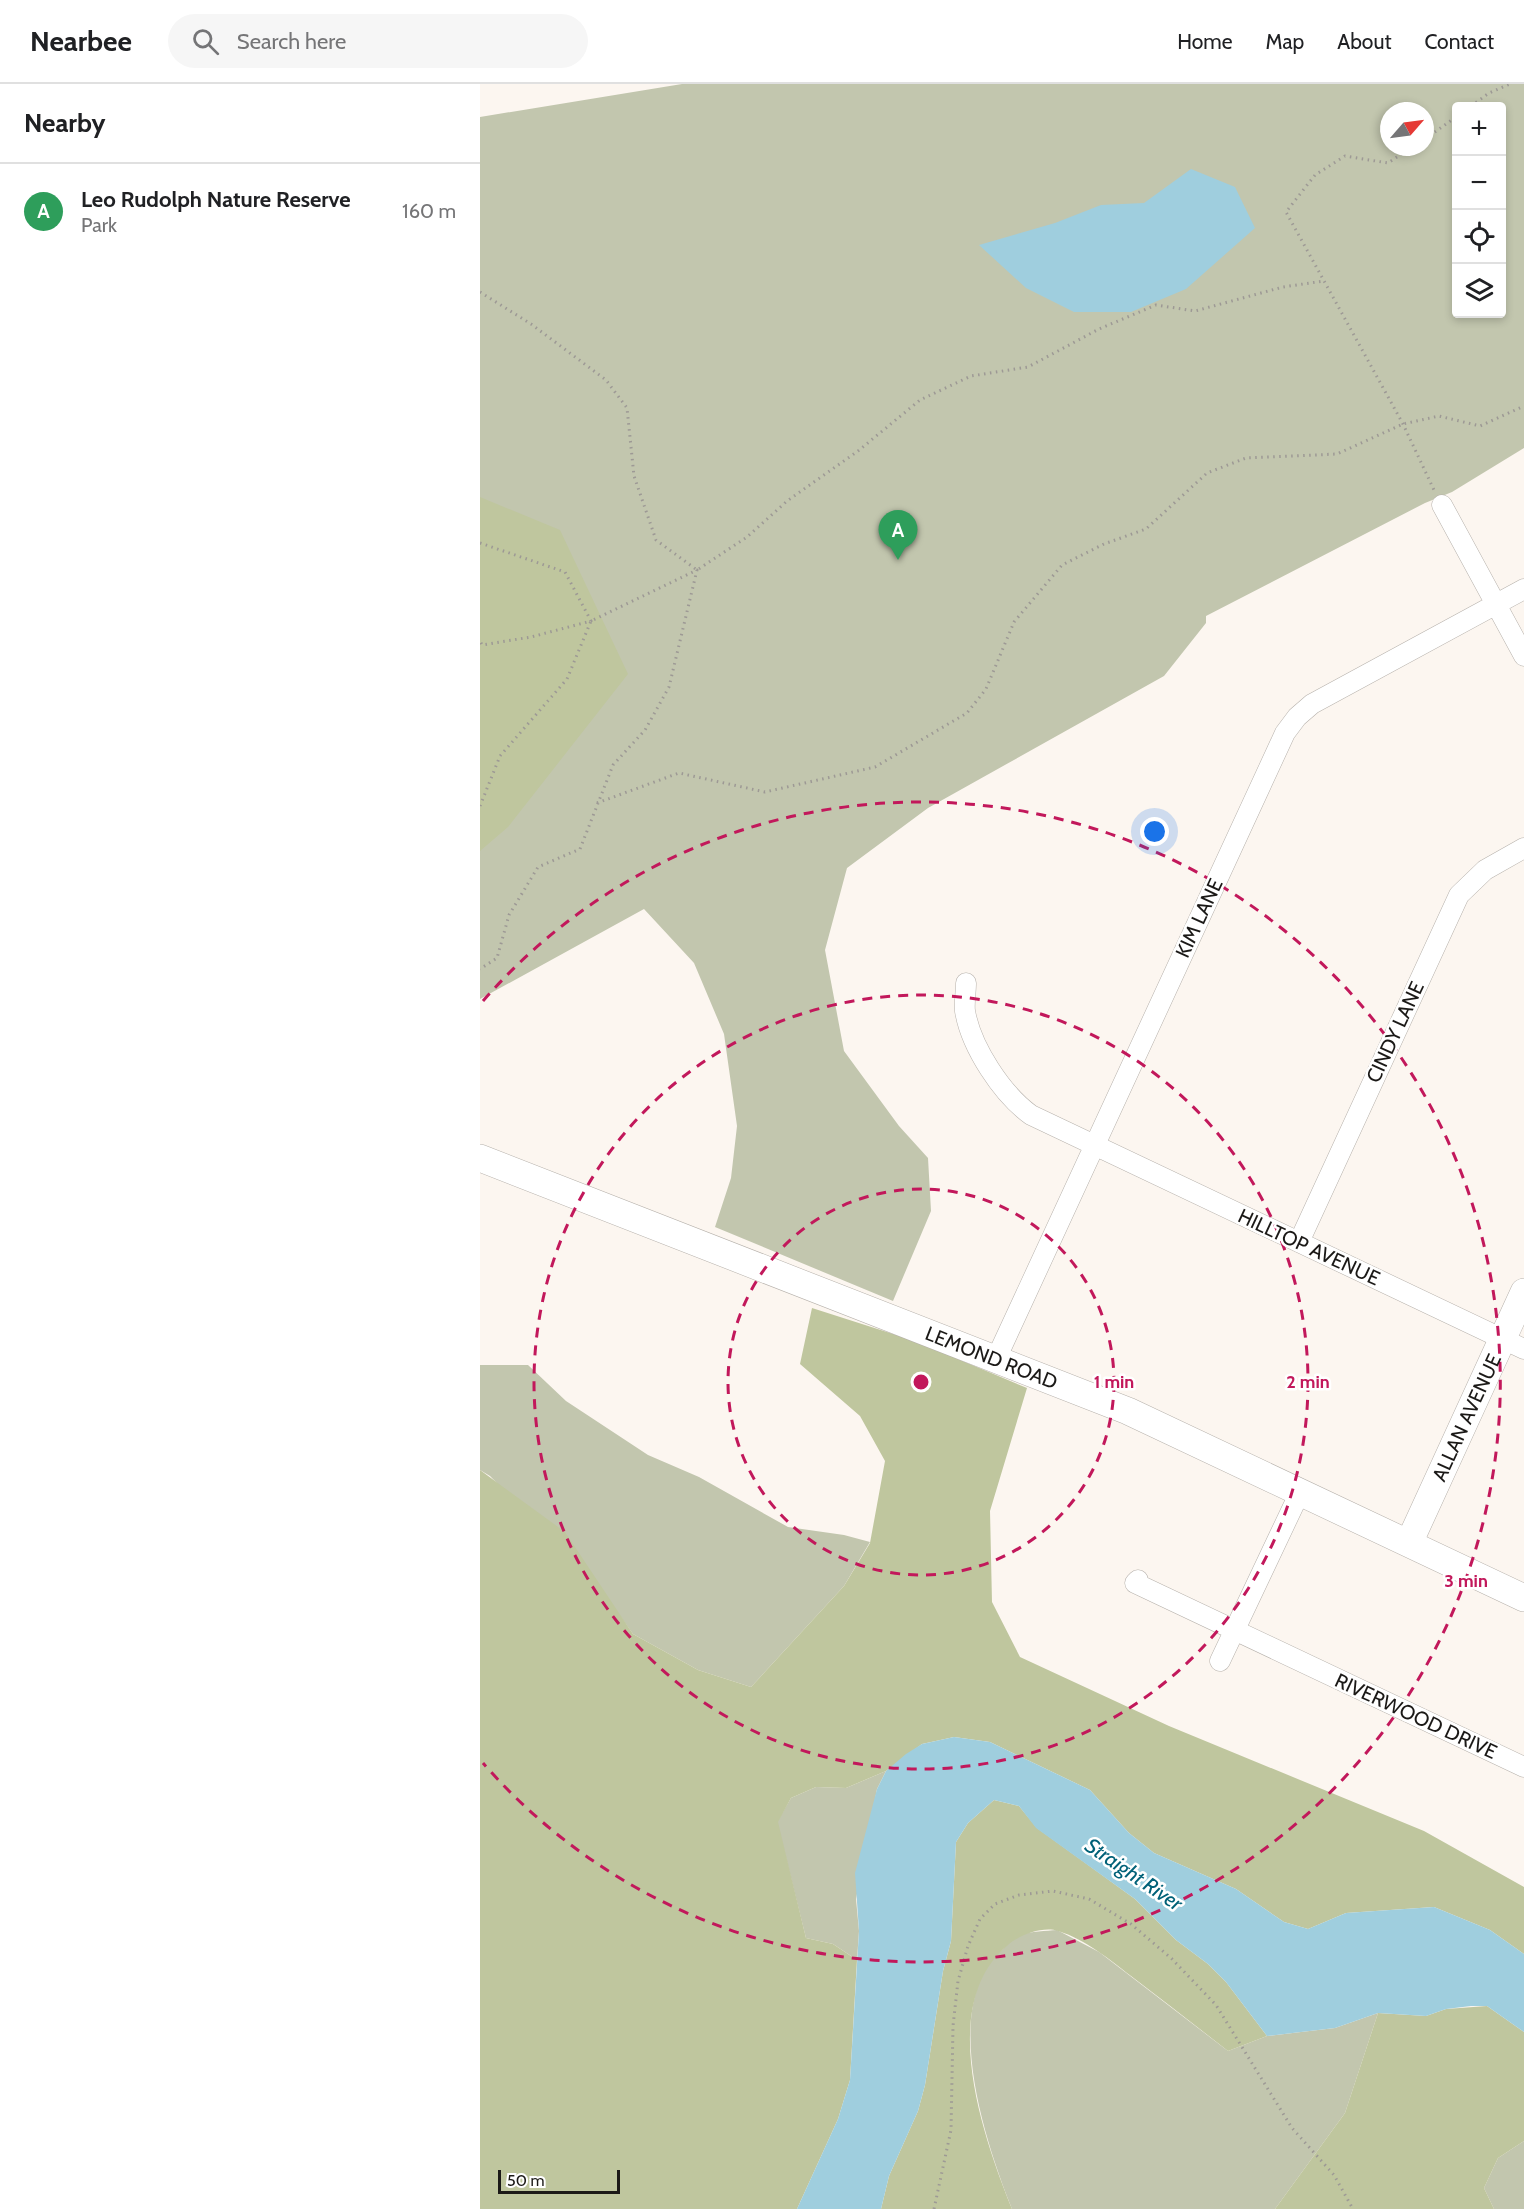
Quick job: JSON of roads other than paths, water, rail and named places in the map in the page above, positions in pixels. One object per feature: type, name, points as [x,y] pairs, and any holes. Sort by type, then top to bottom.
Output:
[{"type":"street","points":[[1438,498],[1524,656]]},
{"type":"street","name":"KIM LANE","points":[[996,1359],[1285,733],[1312,704],[1524,588]]},
{"type":"street","name":"CINDY LANE","points":[[1299,1242],[1459,895],[1485,870],[1524,849]]},
{"type":"street","name":"HILLTOP AVENUE","points":[[966,983],[965,1010],[972,1035],[1001,1087],[1017,1105],[1031,1115],[1513,1344]]},
{"type":"street","name":"LEMOND ROAD","points":[[480,1158],[1128,1411],[1524,1598]]},
{"type":"street","name":"ALLAN AVENUE","points":[[1409,1543],[1513,1344],[1524,1292]]},
{"type":"street","points":[[1220,1661],[1300,1492]]},
{"type":"street","name":"RIVERWOOD DRIVE","points":[[1138,1580],[1135,1583],[1524,1767]]},
{"type":"water","points":[[1191,169],[1235,187],[1255,228],[1186,289],[1131,312],[1074,312],[1026,288],[979,245],[1055,223],[1101,205],[1144,203]]},
{"type":"water","name":"Straight River","points":[[954,1737],[990,1742],[1090,1790],[1129,1833],[1154,1853],[1236,1889],[1284,1922],[1308,1929],[1346,1913],[1434,1907],[1490,1930],[1524,1954],[1524,2032],[1487,2006],[1471,2006],[1446,2009],[1426,2016],[1378,2013],[1335,2028],[1267,2036],[1226,1982],[1208,1964],[1176,1940],[1135,1899],[1036,1828],[1019,1806],[994,1800],[968,1823],[956,1842],[951,1941],[943,1971],[925,2085],[918,2111],[889,2176],[881,2209],[797,2209],[838,2119],[850,2080],[859,1931],[855,1873],[877,1789],[886,1771],[906,1754],[922,1744]]},
{"type":"place","name":"Leo Rudolph Nature Reserve","points":[[898,560]]}]
